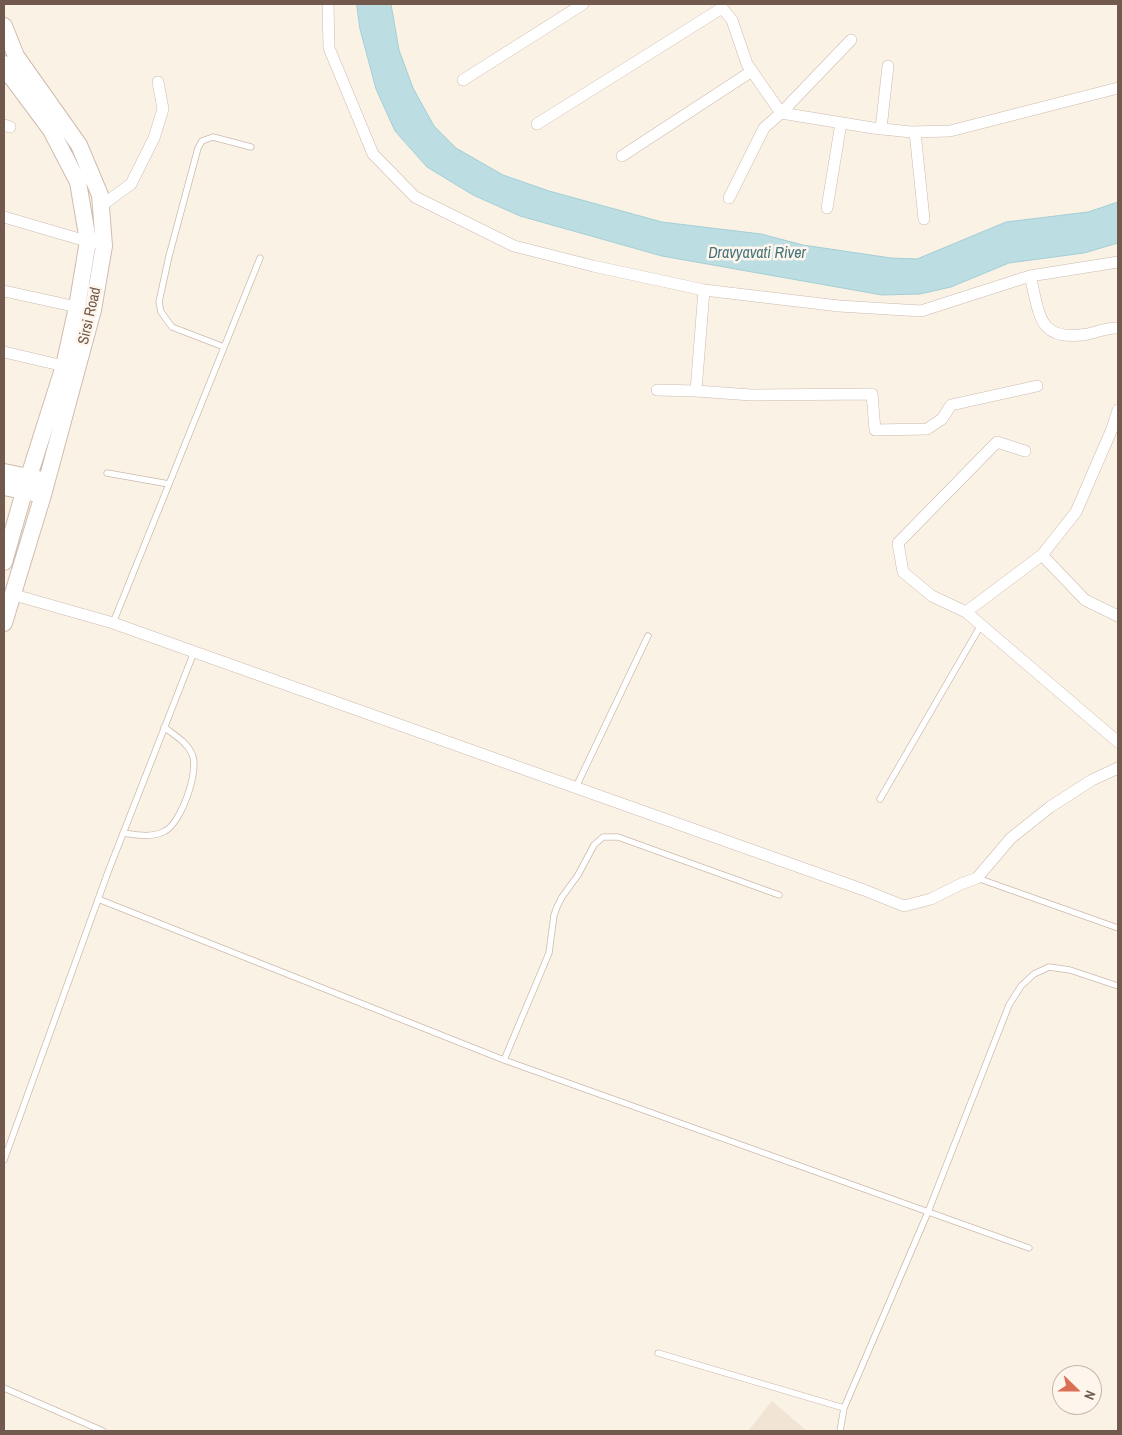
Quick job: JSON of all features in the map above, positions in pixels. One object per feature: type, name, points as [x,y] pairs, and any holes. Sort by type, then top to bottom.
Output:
[{"type":"street","points":[[328,4],[329,48],[373,154],[415,197],[514,246],[593,266],[704,290],[830,305],[921,311],[1030,276],[1118,262]]},
{"type":"street","points":[[463,80],[583,4]]},
{"type":"street","points":[[537,124],[722,6],[732,20],[747,64],[781,113],[881,129],[915,132],[950,131],[1118,88]]},
{"type":"street","name":"Sirsi Road","points":[[4,26],[16,56],[79,145],[100,195],[101,206],[96,244],[93,310],[45,488],[4,623]]},
{"type":"street","points":[[729,198],[764,128],[781,113],[850,40]]},
{"type":"street","name":"Sirsi Road","points":[[4,64],[7,71],[51,130],[78,182],[96,244],[77,307],[64,366],[26,484],[4,562]]},
{"type":"street","points":[[881,129],[888,66]]},
{"type":"street","points":[[622,156],[752,71]]},
{"type":"street","points":[[101,206],[131,184],[154,138],[163,109],[158,82]]},
{"type":"street","points":[[827,208],[841,123]]},
{"type":"street","points":[[915,132],[924,219]]},
{"type":"street","points":[[4,217],[96,244]]},
{"type":"street","points":[[1030,276],[1043,324],[1056,334],[1074,336],[1118,328]]},
{"type":"street","points":[[4,290],[77,307]]},
{"type":"street","points":[[696,391],[704,290]]},
{"type":"street","points":[[4,352],[64,366]]},
{"type":"street","points":[[657,390],[751,395],[872,394],[875,430],[927,429],[942,420],[951,405],[1037,386]]},
{"type":"street","points":[[966,612],[1042,555],[1076,512],[1112,429],[1118,410]]},
{"type":"street","points":[[1025,451],[997,442],[898,543],[903,572],[932,596],[966,612],[1118,742]]},
{"type":"street","points":[[4,472],[26,484],[45,488]]},
{"type":"street","points":[[4,487],[26,484]]},
{"type":"street","points":[[1042,555],[1086,600],[1118,616]]},
{"type":"street","points":[[12,594],[113,623],[864,890],[904,906],[931,899],[977,878],[1011,838],[1042,813],[1092,780],[1118,768]]},
{"type":"lane","points":[[224,347],[172,327],[161,312],[159,302],[169,256],[198,148],[202,141],[213,137],[251,147]]},
{"type":"lane","points":[[113,623],[260,258]]},
{"type":"lane","points":[[106,473],[169,484]]},
{"type":"lane","points":[[880,799],[981,625]]},
{"type":"lane","points":[[576,787],[648,636]]},
{"type":"lane","points":[[4,1160],[98,899],[194,652]]},
{"type":"lane","points":[[123,833],[146,836],[164,832],[177,819],[187,795],[194,772],[195,760],[192,752],[186,745],[164,727]]},
{"type":"lane","points":[[504,1060],[549,952],[554,915],[557,907],[594,845],[603,837],[618,837],[779,895]]},
{"type":"lane","points":[[977,878],[1118,928]]},
{"type":"lane","points":[[98,899],[504,1060],[1029,1248]]},
{"type":"lane","points":[[840,1431],[844,1408],[928,1212],[1009,1005],[1021,986],[1034,974],[1049,967],[1070,970],[1118,986]]},
{"type":"lane","points":[[658,1354],[844,1408]]},
{"type":"lane","points":[[4,1388],[103,1431]]},
{"type":"shaded area","points":[[772,1401],[807,1431],[748,1431]]},
{"type":"water","name":"Dravyavati River","points":[[357,4],[391,4],[399,50],[413,88],[434,126],[456,148],[503,175],[549,191],[662,222],[761,234],[803,245],[891,258],[917,259],[1006,222],[1088,212],[1118,202],[1118,243],[1084,253],[1009,263],[951,287],[920,294],[882,295],[662,256],[520,216],[473,195],[427,167],[395,131],[376,89],[360,29]]}]
